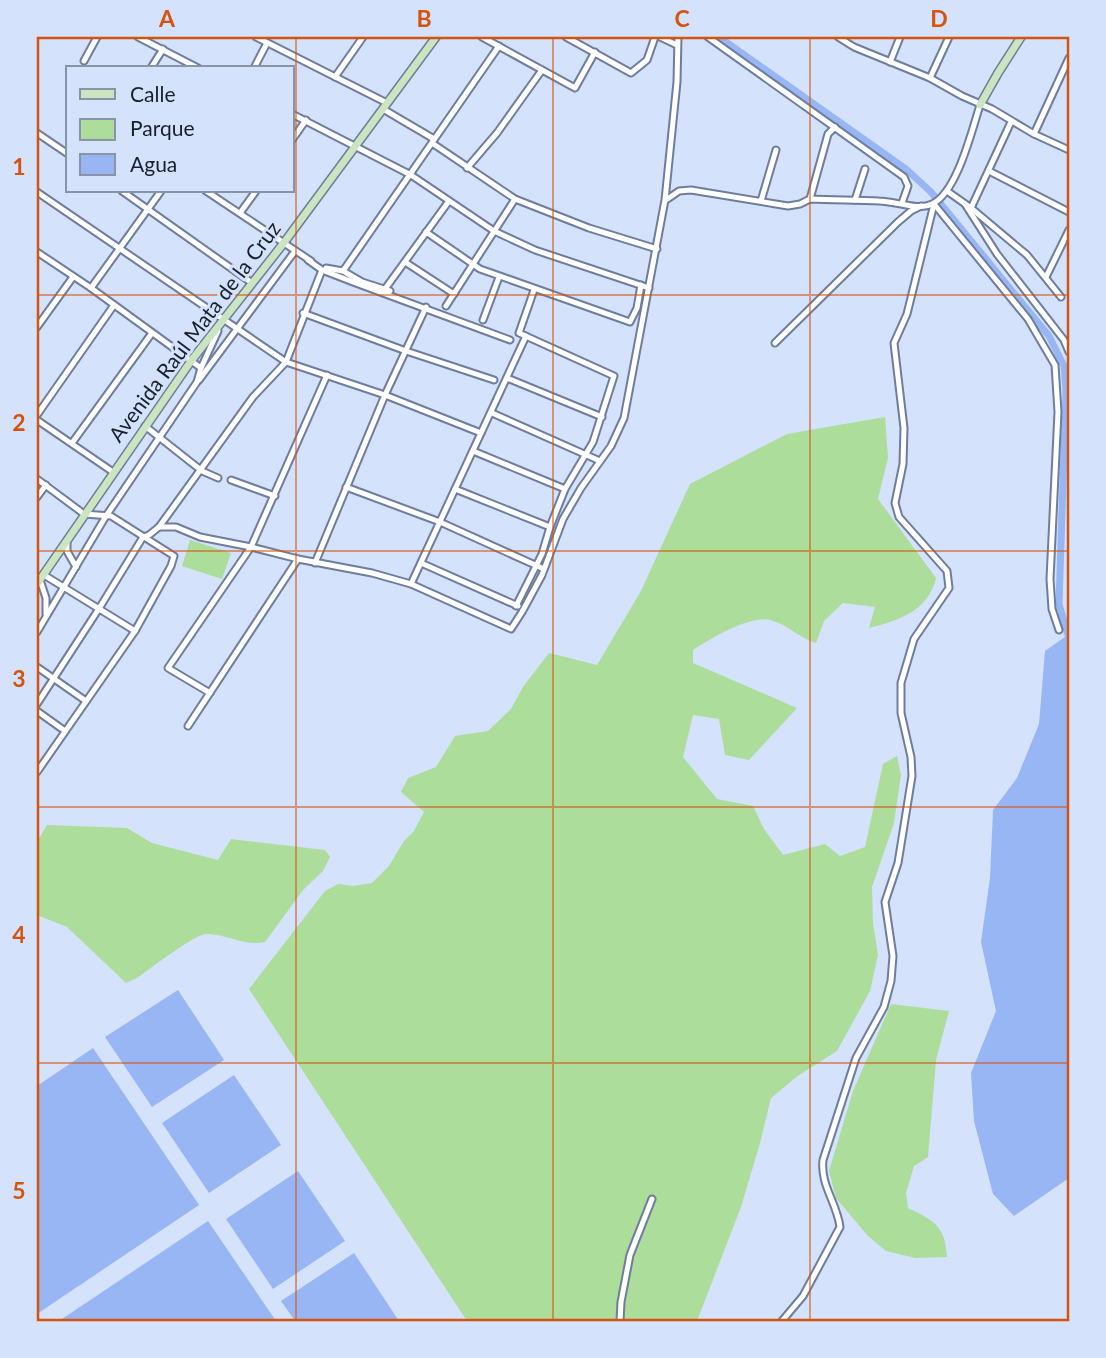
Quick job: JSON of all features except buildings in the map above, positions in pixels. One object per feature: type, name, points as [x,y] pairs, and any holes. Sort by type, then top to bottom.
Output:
[{"type":"street","points":[[84,61],[97,37]]},
{"type":"street","points":[[138,37],[194,66]]},
{"type":"street","points":[[256,37],[385,106],[467,168],[515,199],[589,228],[657,249]]},
{"type":"street","name":"Avenida Raúl Mata de la Cruz","points":[[40,580],[191,361],[283,244],[436,37]]},
{"type":"street","points":[[482,37],[575,88],[595,52]]},
{"type":"street","points":[[566,37],[631,73],[647,60],[658,37],[677,45]]},
{"type":"street","points":[[159,527],[176,527],[200,537],[298,559],[363,570],[411,584],[510,629],[524,609],[544,569],[563,519],[611,446],[624,418],[666,200],[677,82],[678,37]]},
{"type":"street","points":[[708,37],[904,177],[908,186],[901,203],[902,211],[898,222]]},
{"type":"street","points":[[840,37],[854,47],[930,78],[1069,150]]},
{"type":"street","points":[[890,62],[900,37]]},
{"type":"street","points":[[930,78],[949,37]]},
{"type":"street","points":[[775,343],[898,222],[911,211],[933,204],[947,191],[954,179],[980,105],[1021,37]]},
{"type":"street","points":[[335,77],[359,38]]},
{"type":"street","points":[[255,66],[267,43]]},
{"type":"street","points":[[343,271],[499,46]]},
{"type":"street","points":[[152,66],[163,49]]},
{"type":"street","points":[[1034,134],[1069,58]]},
{"type":"street","points":[[467,168],[497,133],[542,70]]},
{"type":"street","points":[[294,115],[411,176],[494,231],[535,250],[649,288]]},
{"type":"street","points":[[294,137],[306,120]]},
{"type":"street","points":[[968,206],[989,171],[1012,122]]},
{"type":"street","points":[[810,199],[828,134],[835,127]]},
{"type":"street","points":[[37,133],[66,153]]},
{"type":"street","points":[[761,201],[776,150]]},
{"type":"street","points":[[855,200],[865,169]]},
{"type":"street","points":[[989,171],[1069,212]]},
{"type":"street","points":[[668,185],[788,206],[810,199],[921,206]]},
{"type":"street","points":[[666,200],[679,191],[691,190]]},
{"type":"street","points":[[947,191],[1027,255],[1060,297]]},
{"type":"street","points":[[37,192],[286,362],[481,433]]},
{"type":"street","points":[[123,192],[252,283]]},
{"type":"street","points":[[91,288],[160,192]]},
{"type":"street","points":[[208,192],[322,270],[510,340]]},
{"type":"street","points":[[240,213],[255,192]]},
{"type":"street","points":[[446,306],[515,199]]},
{"type":"street","points":[[308,260],[388,290],[449,201]]},
{"type":"street","points":[[933,204],[1028,319],[1055,365],[1058,412],[1050,579],[1052,608],[1059,630]]},
{"type":"street","points":[[782,1321],[803,1296],[840,1227],[822,1170],[850,1072],[884,1007],[891,981],[893,956],[885,902],[898,863],[912,776],[911,757],[901,713],[901,683],[914,639],[949,588],[947,571],[899,517],[895,503],[903,464],[904,428],[894,343],[907,314],[933,204]]},
{"type":"street","points":[[968,206],[997,254],[1064,340],[1069,352]]},
{"type":"street","points":[[1046,276],[1069,230]]},
{"type":"street","points":[[426,232],[472,265],[499,277],[629,322],[637,308],[641,285]]},
{"type":"street","points":[[37,632],[106,516],[158,437],[295,251]]},
{"type":"street","points":[[37,253],[91,288],[201,369]]},
{"type":"street","points":[[405,262],[454,294]]},
{"type":"street","points":[[37,704],[143,537],[159,527],[253,397],[286,362],[322,270]]},
{"type":"street","points":[[37,327],[73,277]]},
{"type":"street","points":[[483,320],[499,277]]},
{"type":"street","points":[[516,606],[537,566],[565,489],[587,454],[614,376],[526,337],[519,331],[534,290]]},
{"type":"street","points":[[113,472],[37,418],[114,305]]},
{"type":"street","points":[[315,562],[426,307]]},
{"type":"street","points":[[303,313],[494,380]]},
{"type":"street","points":[[37,314],[43,319]]},
{"type":"street","points":[[197,382],[223,319]]},
{"type":"street","points":[[72,443],[152,333]]},
{"type":"street","points":[[411,584],[526,337]]},
{"type":"street","points":[[210,693],[168,668],[251,547],[327,375]]},
{"type":"street","points":[[507,378],[602,417]]},
{"type":"street","points":[[492,413],[600,461]]},
{"type":"street","points":[[145,426],[202,471],[218,478]]},
{"type":"street","points":[[473,451],[565,489]]},
{"type":"street","points":[[37,479],[84,514],[111,516],[174,556],[135,631],[37,772]]},
{"type":"street","points":[[231,480],[275,496]]},
{"type":"street","points":[[37,497],[46,485]]},
{"type":"street","points":[[346,487],[440,522],[544,569]]},
{"type":"street","points":[[455,489],[550,527]]},
{"type":"street","points":[[67,541],[67,551],[76,567]]},
{"type":"street","points":[[188,726],[298,559]]},
{"type":"street","points":[[421,563],[524,609]]},
{"type":"street","points":[[40,580],[64,587],[135,631]]},
{"type":"street","points":[[40,580],[46,598],[46,617]]},
{"type":"street","points":[[37,667],[86,701]]},
{"type":"street","points":[[37,711],[65,731]]},
{"type":"street","points":[[620,1321],[630,1255],[652,1199]]},
{"type":"green space","points":[[885,417],[888,458],[878,499],[936,578],[927,599],[902,617],[869,628],[875,607],[843,603],[824,621],[816,643],[776,622],[762,619],[730,629],[693,650],[693,663],[797,708],[749,760],[725,755],[719,719],[693,715],[683,757],[717,799],[753,806],[764,829],[783,855],[825,844],[840,856],[865,847],[883,764],[897,756],[901,775],[894,823],[872,887],[873,923],[878,955],[870,991],[837,1051],[799,1075],[771,1098],[741,1207],[697,1321],[467,1321],[249,989],[325,891],[338,884],[353,886],[372,883],[389,866],[424,812],[401,792],[408,778],[436,767],[455,736],[488,731],[511,709],[523,687],[549,653],[597,665],[641,591],[690,484],[787,434]]},
{"type":"green space","points":[[190,540],[231,553],[222,579],[182,566]]},
{"type":"green space","points":[[47,825],[127,828],[152,843],[218,860],[231,839],[325,850],[330,857],[323,871],[303,890],[265,942],[250,943],[206,934],[126,983],[67,927],[37,915],[37,838]]},
{"type":"green space","points":[[891,1004],[949,1011],[936,1060],[928,1157],[914,1166],[906,1193],[908,1208],[932,1221],[941,1231],[947,1257],[915,1258],[886,1251],[868,1236],[836,1198],[829,1171],[853,1091]]},
{"type":"water","points":[[1069,634],[1069,1178],[1014,1216],[993,1194],[974,1121],[971,1073],[996,1011],[981,942],[990,878],[993,810],[1017,778],[1039,724],[1045,651]]},
{"type":"water","points":[[178,990],[224,1060],[152,1107],[105,1037]]},
{"type":"water","points":[[93,1048],[199,1205],[37,1314],[37,1086]]},
{"type":"water","points":[[234,1075],[281,1145],[209,1193],[162,1123]]},
{"type":"water","points":[[298,1171],[345,1241],[273,1289],[226,1219]]},
{"type":"water","points":[[208,1221],[276,1321],[59,1321]]},
{"type":"water","points":[[354,1253],[399,1321],[295,1321],[281,1301]]},
{"type":"waterway","points":[[719,37],[906,169],[931,192],[1049,336],[1064,366],[1066,391],[1059,604],[1068,635]]}]
